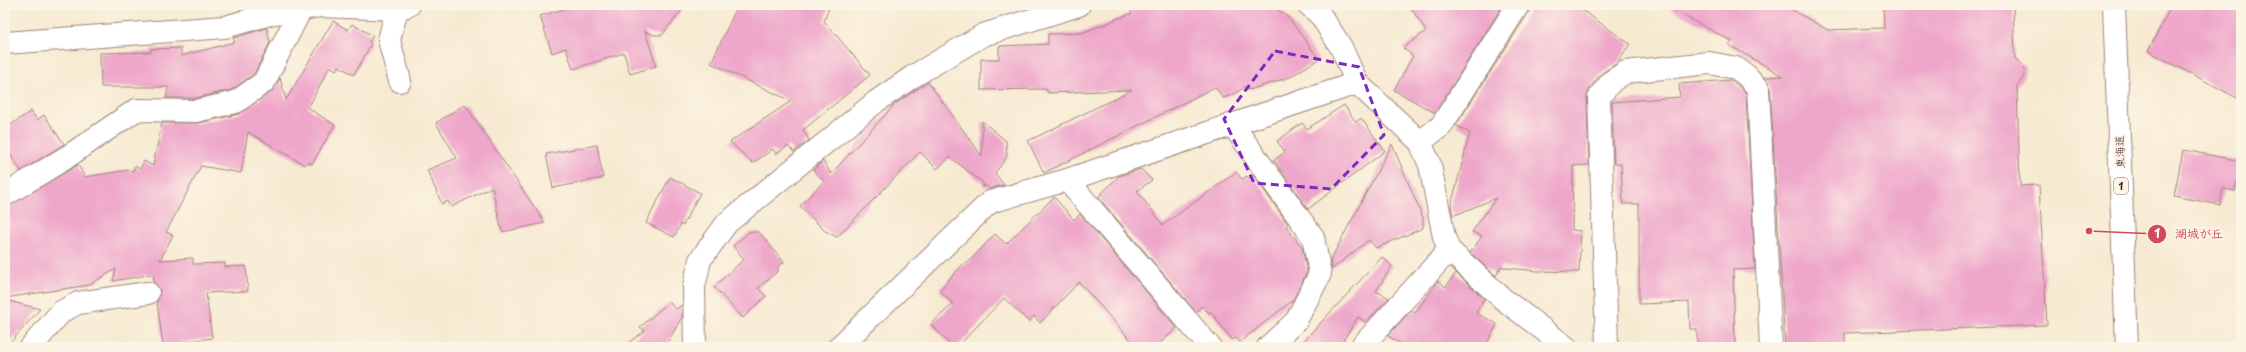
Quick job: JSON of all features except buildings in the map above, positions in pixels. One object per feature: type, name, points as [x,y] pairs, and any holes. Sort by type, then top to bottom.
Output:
[{"type":"main road","points":[[695,347],[694,287],[700,260],[727,222],[877,101],[912,76],[983,35],[1078,5]]},
{"type":"main road","points":[[1309,5],[1321,16],[1341,47],[1357,84],[1420,142],[1430,165],[1444,238],[1449,250],[1503,299],[1566,347]]},
{"type":"main road","points":[[1420,142],[1441,126],[1518,5]]},
{"type":"main road","name":"東海道","points":[[2114,5],[2127,347]]},
{"type":"main road","points":[[5,43],[225,27],[270,14],[321,6],[403,7],[389,40],[400,81]]},
{"type":"main road","points":[[5,195],[67,157],[136,110],[196,111],[236,102],[264,82],[301,9]]},
{"type":"main road","points":[[1607,347],[1599,97],[1612,81],[1626,72],[1709,63],[1736,68],[1746,75],[1758,88],[1771,347]]},
{"type":"main road","points":[[839,347],[990,202],[1067,180],[1232,124],[1357,84]]},
{"type":"main road","points":[[1232,124],[1313,237],[1320,274],[1296,320],[1268,347]]},
{"type":"main road","points":[[1067,180],[1210,347]]},
{"type":"main road","points":[[1361,347],[1449,250]]},
{"type":"main road","points":[[31,347],[61,312],[78,303],[148,294]]},
{"type":"highlighted area","points":[[1275,51],[1359,67],[1384,135],[1331,189],[1254,183],[1224,119]]},
{"type":"place","name":"湖城が丘","points":[[2089,231]]}]
